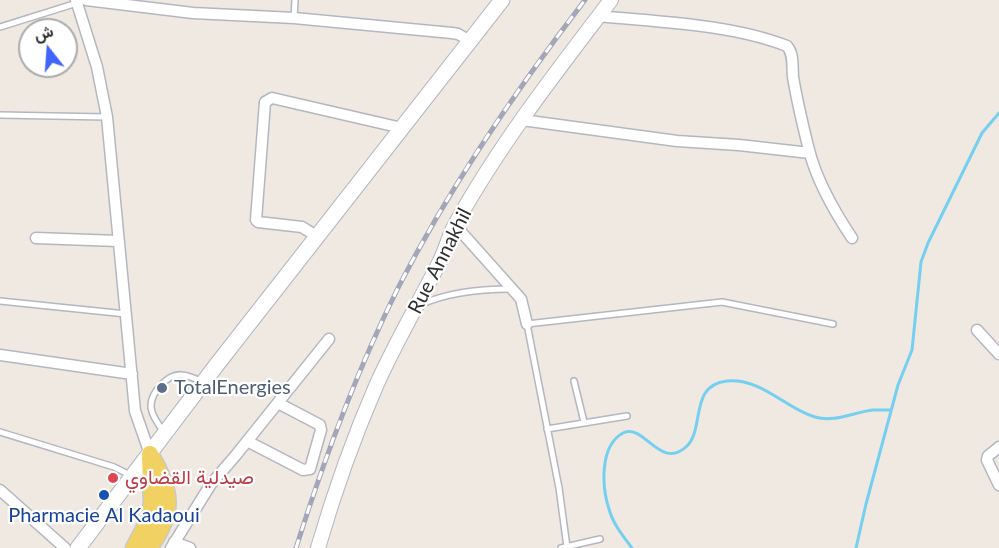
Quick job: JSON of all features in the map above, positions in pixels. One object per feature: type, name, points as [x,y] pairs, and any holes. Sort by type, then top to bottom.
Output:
[{"type":"main road","points":[[78,548],[204,382],[502,0]]},
{"type":"main road","points":[[134,548],[150,518],[152,502],[150,454]]},
{"type":"main road","points":[[149,548],[168,514],[166,485],[150,454]]},
{"type":"street","name":"Rue Annakhil","points":[[318,548],[341,475],[377,385],[440,261],[455,225],[488,171],[562,62],[611,0]]},
{"type":"street","points":[[150,454],[138,419],[132,374],[107,117],[80,1],[193,13],[294,18],[452,33],[459,34],[470,41]]},
{"type":"street","points":[[599,16],[703,27],[749,35],[787,45],[791,51],[793,75],[810,153],[819,178],[852,238]]},
{"type":"street","points":[[318,237],[302,227],[256,220],[266,102],[272,98],[402,128]]},
{"type":"street","points":[[522,120],[677,141],[810,153]]},
{"type":"street","points":[[455,225],[513,289],[523,305],[527,324]]},
{"type":"street","points":[[36,238],[118,241]]},
{"type":"street","points":[[976,330],[999,354]]},
{"type":"street","points":[[190,548],[172,545],[211,484],[329,339]]},
{"type":"street","points":[[0,355],[132,374]]},
{"type":"street","points":[[247,441],[303,471],[310,468],[321,430],[320,425],[278,403]]},
{"type":"street","points":[[999,447],[988,456],[987,460],[999,485]]},
{"type":"street","points":[[0,490],[65,548]]},
{"type":"lane","points":[[294,18],[295,0]]},
{"type":"lane","points":[[0,27],[80,1]]},
{"type":"lane","points":[[0,115],[107,117]]},
{"type":"lane","points":[[416,307],[437,298],[470,291],[493,288],[513,289]]},
{"type":"lane","points":[[0,301],[126,314]]},
{"type":"lane","points":[[600,539],[564,548],[559,488],[527,324],[722,302],[834,324]]},
{"type":"lane","points":[[165,434],[153,418],[151,399],[169,377],[182,375],[204,382]]},
{"type":"lane","points":[[574,381],[584,423]]},
{"type":"lane","points":[[138,419],[151,411]]},
{"type":"lane","points":[[547,429],[627,416]]},
{"type":"lane","points":[[0,432],[114,467],[132,477]]},
{"type":"waterway","points":[[856,548],[898,385],[912,350],[921,262],[982,133],[999,113]]},
{"type":"waterway","points":[[632,548],[613,520],[604,479],[606,457],[610,447],[623,433],[631,431],[660,450],[669,453],[677,452],[687,446],[692,438],[702,399],[707,390],[715,384],[727,381],[751,384],[804,413],[822,419],[873,410],[891,410]]},
{"type":"railway","points":[[296,548],[342,415],[369,350],[419,248],[486,139],[534,68],[585,0]]},
{"type":"place","name":"TotalEnergies","points":[[162,388]]},
{"type":"place","name":"صيدلية القضاوي","points":[[113,478]]},
{"type":"place","name":"Pharmacie Al Kadaoui","points":[[104,495]]}]
